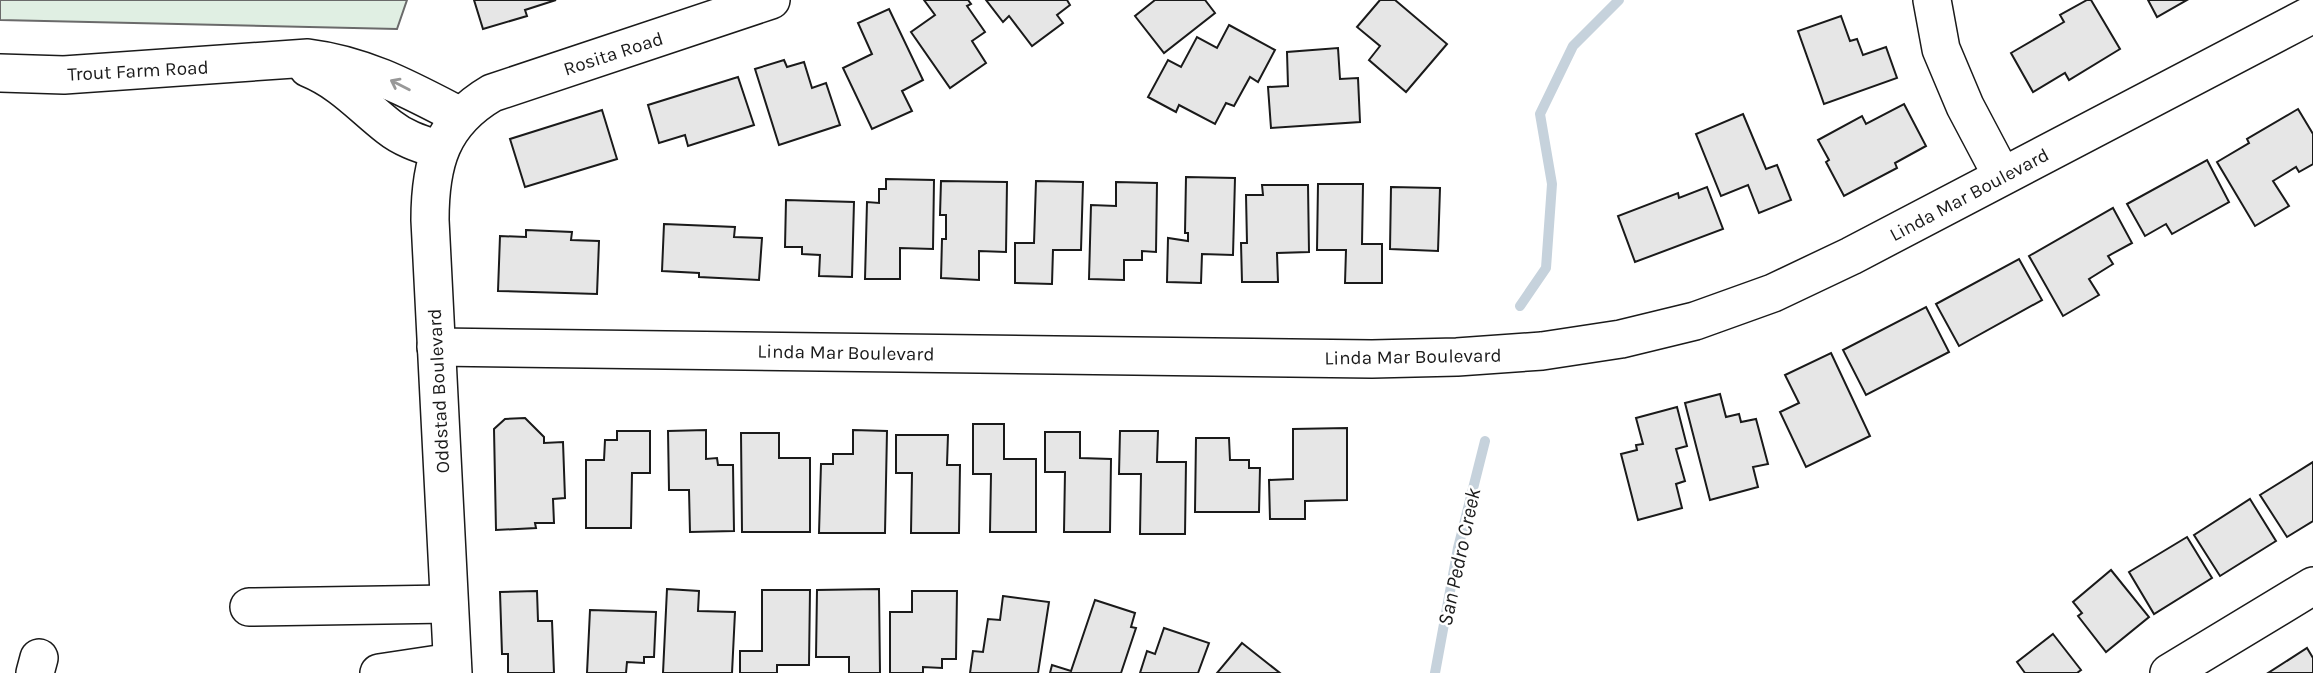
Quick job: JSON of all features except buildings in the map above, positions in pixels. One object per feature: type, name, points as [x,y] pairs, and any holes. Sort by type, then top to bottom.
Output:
[{"type":"street","name":"Rosita Road","points":[[460,116],[484,98],[513,85],[771,0]]},
{"type":"street","points":[[1932,0],[1941,49],[1965,106],[2002,176]]},
{"type":"street","name":"Linda Mar Boulevard","points":[[436,347],[1373,359],[1542,351],[1621,339],[1695,321],[1773,293],[1850,256],[2313,14]]},
{"type":"street","name":"Trout Farm Road","points":[[0,73],[64,75],[308,58],[366,69],[460,116]]},
{"type":"street","name":"Trout Farm Road","points":[[276,62],[303,66],[329,76],[388,127],[408,139],[439,150]]},
{"type":"street","name":"Oddstad Boulevard","points":[[452,668],[430,196],[439,150],[460,116]]},
{"type":"street","points":[[2169,673],[2313,586]]},
{"type":"street","points":[[249,607],[449,604]]},
{"type":"street","points":[[379,673],[452,668]]},
{"type":"green space","points":[[0,0],[407,0],[397,29],[0,20]]},
{"type":"waterway","points":[[1520,306],[1546,268],[1552,184],[1540,114],[1573,46],[1619,0]]},
{"type":"waterway","name":"San Pedro Creek","points":[[1435,673],[1458,548],[1485,441]]}]
